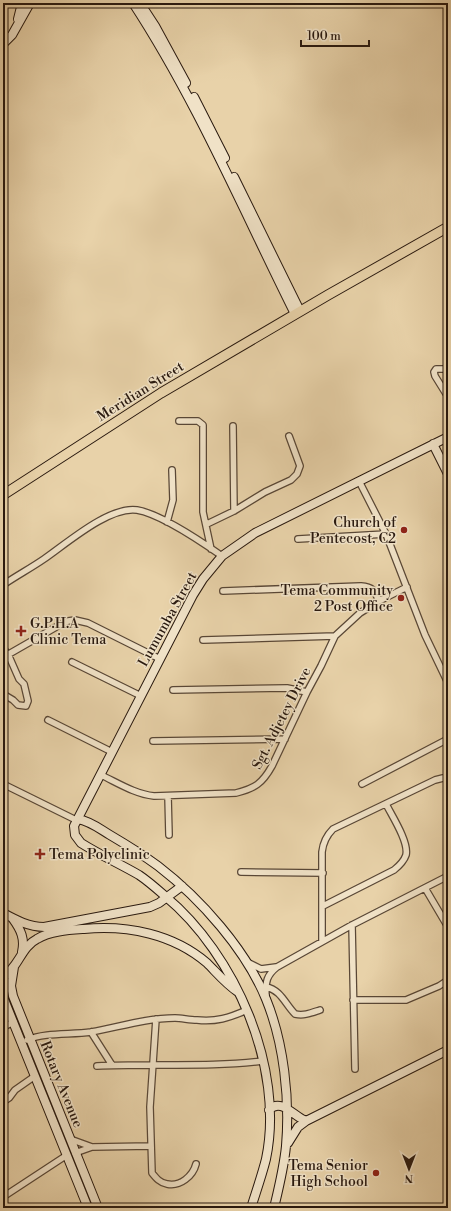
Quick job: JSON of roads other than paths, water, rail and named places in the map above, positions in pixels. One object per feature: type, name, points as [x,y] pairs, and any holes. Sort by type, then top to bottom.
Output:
[{"type":"main road","points":[[16,28],[22,3]]},
{"type":"main road","points":[[3,44],[10,38],[30,3]]},
{"type":"main road","points":[[133,3],[150,30],[200,121],[297,313]]},
{"type":"main road","points":[[140,3],[155,26],[205,118],[297,313]]},
{"type":"main road","name":"Meridian Street","points":[[3,496],[161,393],[448,227]]},
{"type":"main road","name":"Lumumba Street","points":[[77,819],[193,596],[203,579],[222,556],[237,544],[256,533],[448,437]]},
{"type":"main road","points":[[433,444],[448,474]]},
{"type":"main road","points":[[251,1208],[266,1158],[269,1110],[268,1096],[263,1061],[254,1028],[233,979],[214,949],[167,896],[141,876],[77,840],[74,831],[77,819],[84,820],[143,855],[182,886],[222,928],[252,972],[266,1000],[275,1028],[282,1057],[287,1093],[286,1146],[281,1179],[274,1208]]},
{"type":"main road","points":[[150,907],[155,897],[151,884]]},
{"type":"main road","points":[[3,913],[30,925],[44,927],[150,907],[159,903],[182,886]]},
{"type":"main road","points":[[12,918],[22,932],[22,953]]},
{"type":"main road","points":[[3,977],[14,967],[22,953],[35,940],[50,934],[97,928],[133,929],[158,936],[183,948],[206,963],[226,984],[238,993]]},
{"type":"main road","name":"Rotary Avenue","points":[[14,967],[12,991],[70,1139],[71,1154],[88,1208]]},
{"type":"main road","name":"Rotary Avenue","points":[[4,1000],[35,1076],[98,1208]]},
{"type":"main road","points":[[286,1146],[298,1127],[306,1121],[448,1050]]},
{"type":"main road","points":[[268,1096],[276,1101],[279,1101],[285,1097],[287,1093]]},
{"type":"main road","points":[[269,1110],[277,1106],[282,1106],[298,1118],[306,1121]]},
{"type":"street","points":[[448,369],[436,370],[434,372],[448,397]]},
{"type":"street","points":[[179,421],[198,421],[203,425],[203,512],[207,524],[211,549]]},
{"type":"street","points":[[233,426],[234,511]]},
{"type":"street","points":[[207,524],[234,511],[265,492],[291,480],[297,474],[300,466],[289,436]]},
{"type":"street","points":[[167,522],[173,500],[172,470]]},
{"type":"street","points":[[359,481],[386,534],[425,635],[448,683]]},
{"type":"street","points":[[3,585],[97,522],[117,512],[127,510],[136,510],[167,522],[222,556]]},
{"type":"street","points":[[298,539],[386,534]]},
{"type":"street","points":[[223,591],[368,586],[374,590],[379,601]]},
{"type":"street","name":"Sgt. Adjetey Drive","points":[[101,774],[135,792],[145,795],[168,796],[236,793],[248,790],[258,784],[265,778],[335,636],[360,613],[379,601],[407,587]]},
{"type":"street","points":[[8,654],[56,627],[68,621],[75,620],[88,623],[160,659]]},
{"type":"street","points":[[203,640],[335,636]]},
{"type":"street","points":[[3,647],[8,654],[19,679],[24,684],[28,704],[26,706],[18,705],[3,694]]},
{"type":"street","points":[[72,662],[141,696]]},
{"type":"street","points":[[173,690],[287,688],[307,692]]},
{"type":"street","points":[[48,720],[112,752]]},
{"type":"street","points":[[153,740],[285,739]]},
{"type":"street","points":[[362,784],[448,739]]},
{"type":"street","points":[[322,941],[322,852],[323,843],[327,835],[333,829],[435,780],[443,778],[448,779]]},
{"type":"street","points":[[3,784],[77,819]]},
{"type":"street","points":[[168,796],[169,835]]},
{"type":"street","points":[[323,906],[394,870],[400,865],[406,855],[406,846],[386,804]]},
{"type":"street","points":[[240,872],[323,872]]},
{"type":"street","points":[[266,1000],[268,976],[277,967],[352,925],[448,876]]},
{"type":"street","points":[[425,888],[446,917],[448,927]]},
{"type":"street","points":[[352,925],[355,1069]]},
{"type":"street","points":[[245,961],[261,969],[277,967]]},
{"type":"street","points":[[353,1000],[406,1000],[439,986],[448,980]]},
{"type":"street","points":[[266,987],[278,992],[295,1014],[310,1014],[320,1010]]},
{"type":"street","points":[[22,1043],[30,1039],[91,1032],[143,1020],[176,1018],[220,1020],[246,1010]]},
{"type":"street","points":[[156,1020],[150,1106],[152,1173],[162,1182],[175,1184],[190,1176],[196,1164]]},
{"type":"street","points":[[3,1027],[14,1022]]},
{"type":"street","points":[[91,1032],[112,1066]]},
{"type":"street","points":[[97,1066],[142,1066],[153,1064],[212,1065],[243,1064],[263,1061]]},
{"type":"street","points":[[3,1102],[35,1076]]},
{"type":"street","points":[[70,1139],[92,1147]]},
{"type":"street","points":[[3,1197],[71,1154],[92,1147],[151,1146]]},
{"type":"place","name":"Church of Pentecost, C2","points":[[404,530]]},
{"type":"place","name":"Tema Community 2 Post Office","points":[[401,598]]},
{"type":"place","name":"G.P.H.A Clinic Tema","points":[[21,631]]},
{"type":"place","name":"Tema Polyclinic","points":[[40,854]]},
{"type":"place","name":"Tema Senior High School","points":[[376,1173]]}]
